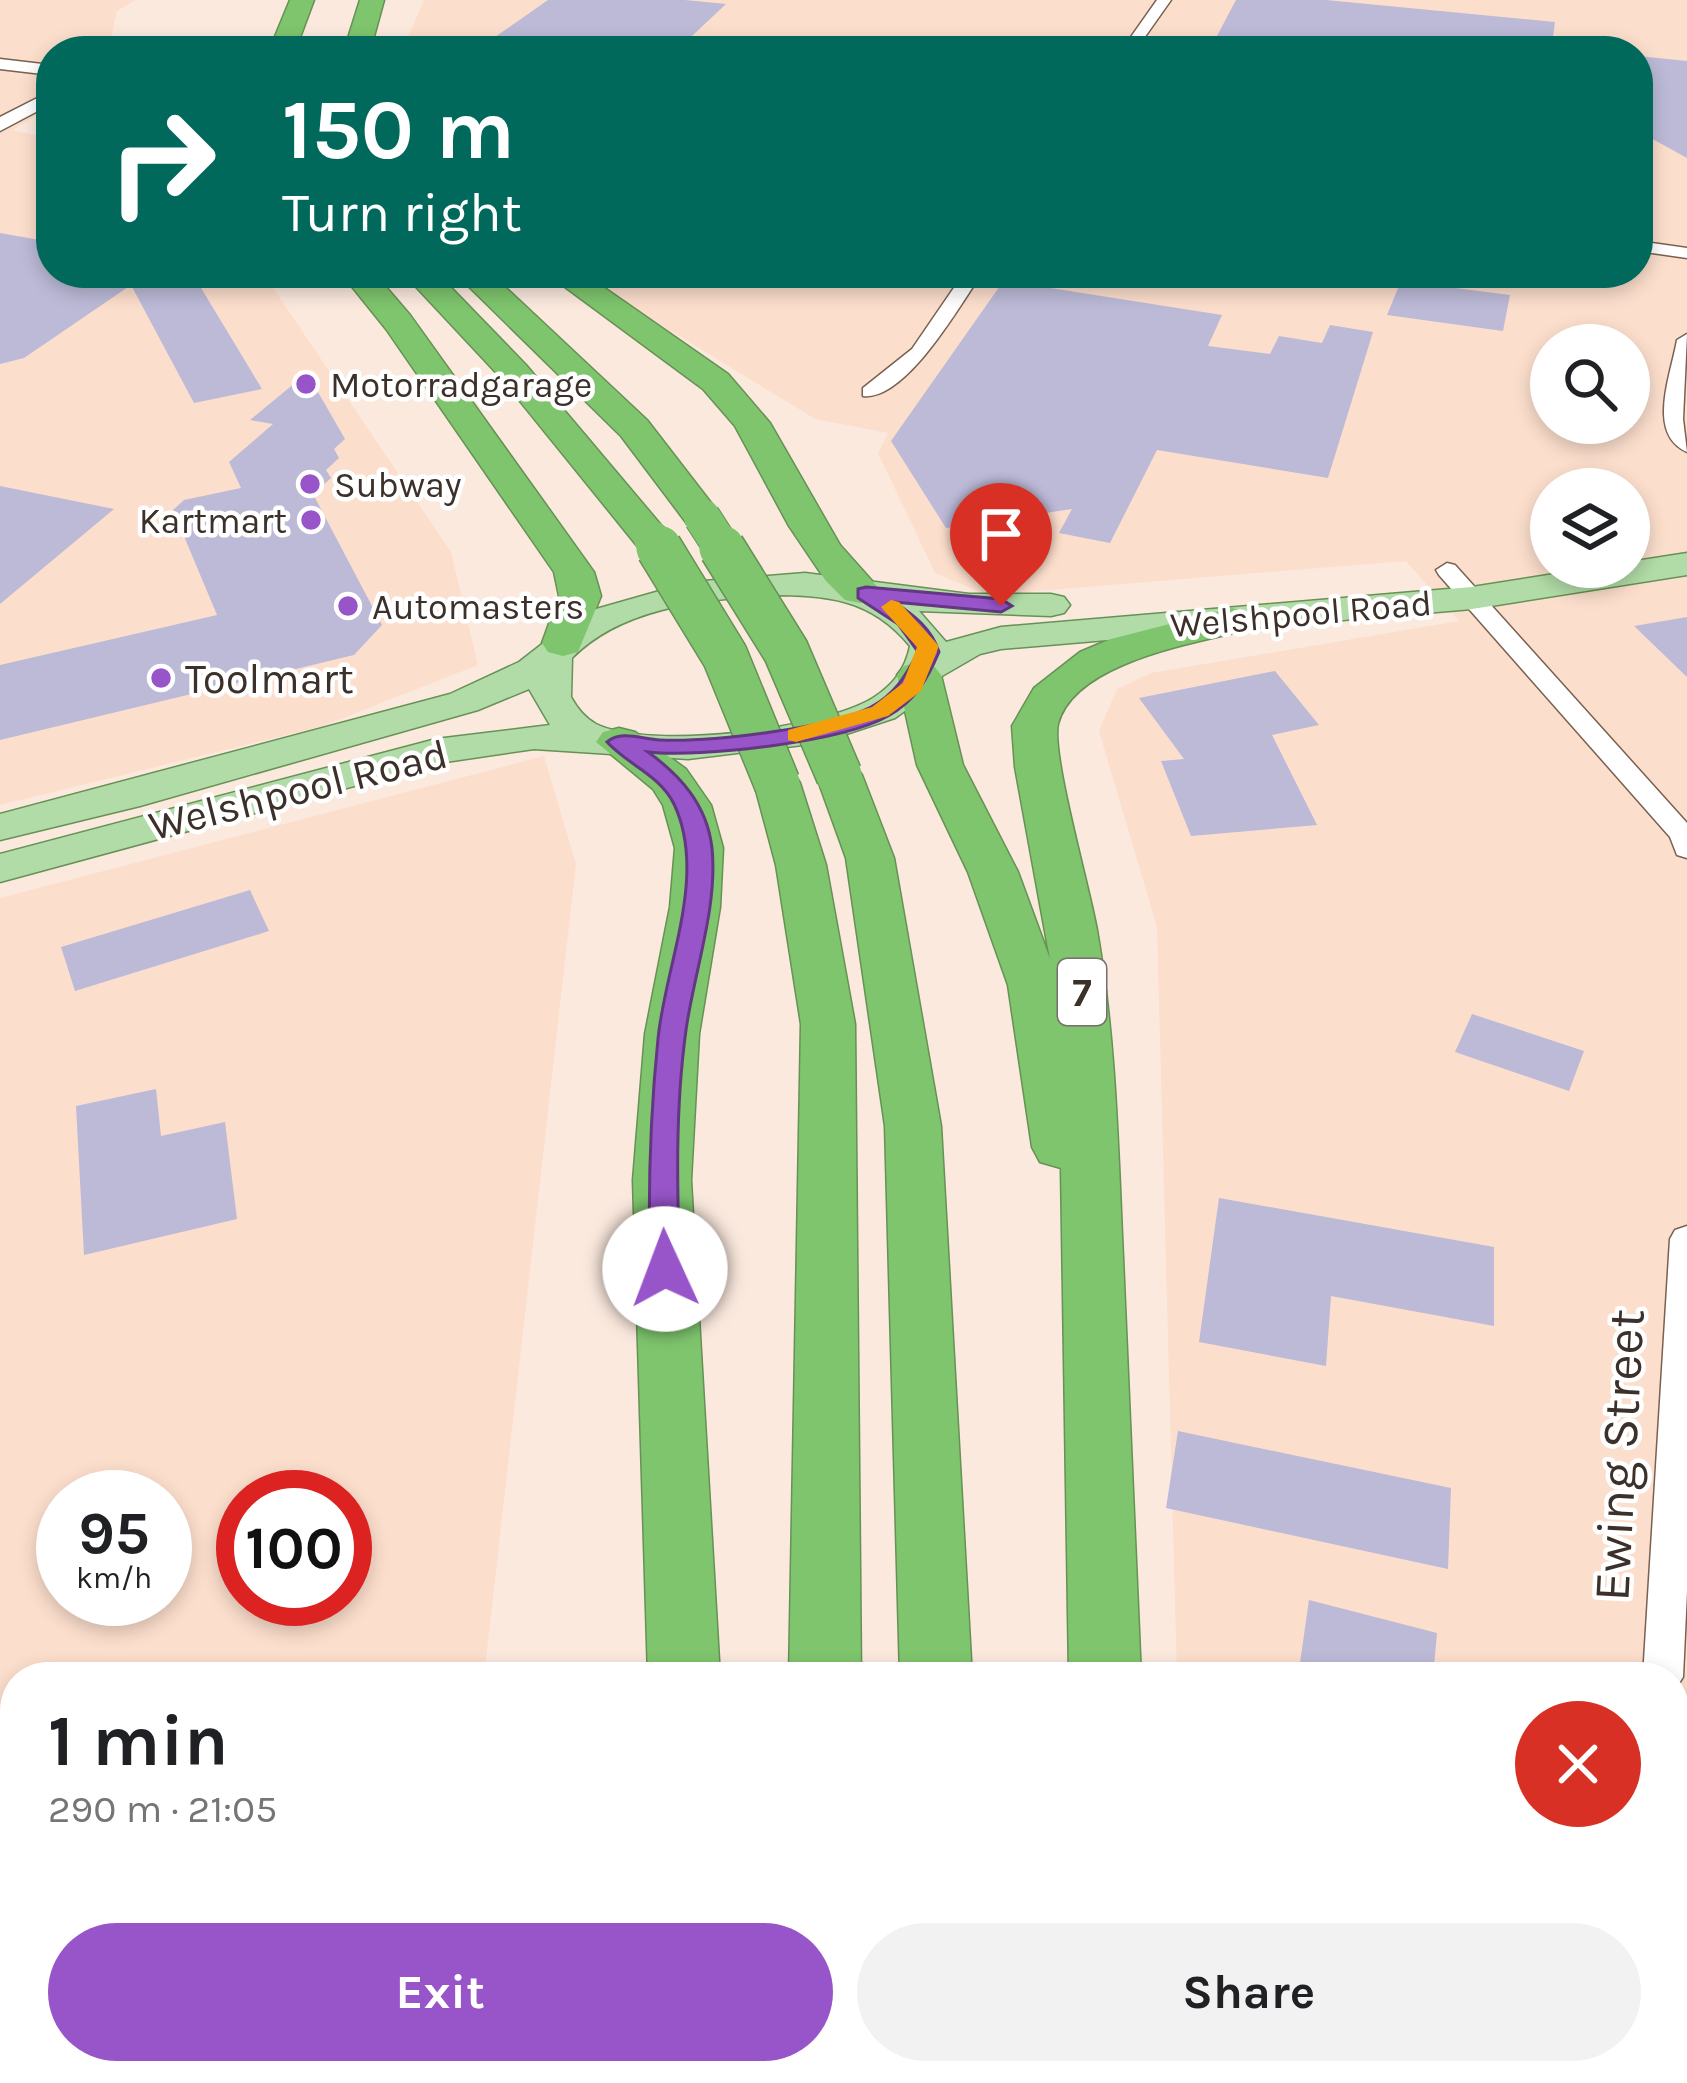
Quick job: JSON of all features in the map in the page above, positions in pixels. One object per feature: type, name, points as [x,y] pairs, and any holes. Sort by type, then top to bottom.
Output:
[{"type":"highway","points":[[289,36],[302,0]]},
{"type":"highway","points":[[361,36],[372,0]]},
{"type":"highway","points":[[370,288],[574,572],[580,596],[558,650]]},
{"type":"highway","points":[[433,288],[514,372],[686,586],[760,726],[801,866],[828,1024],[825,1662]]},
{"type":"highway","points":[[487,288],[634,428],[702,517],[787,651],[870,858],[913,1126],[935,1662]]},
{"type":"highway","points":[[583,288],[730,395],[768,444],[831,566],[863,592]]},
{"type":"highway","name":"7","points":[[1098,1496],[1095,1208],[1086,1021],[1063,875],[1038,767],[1036,725],[1050,697],[1095,661],[1126,647],[1232,621]]},
{"type":"highway","points":[[920,674],[940,765],[993,872],[1034,985],[1054,1093],[1098,1496],[1105,1662]]},
{"type":"highway","points":[[609,740],[670,779],[687,805],[700,848],[695,907],[672,1034],[662,1180],[683,1662]]},
{"type":"main road","points":[[1650,538],[1687,531]]},
{"type":"main road","points":[[1650,542],[1687,542]]},
{"type":"main road","name":"Welshpool Road","points":[[0,868],[436,752],[534,737],[662,747],[728,744],[815,731],[880,711],[913,686],[920,674],[957,650],[989,640],[1232,621],[1459,584],[1530,560]]},
{"type":"main road","name":"Welshpool Road","points":[[0,827],[464,702],[510,684],[588,624],[690,596],[794,585],[969,605],[1127,604],[1459,584],[1687,564]]},
{"type":"main road","points":[[863,592],[892,607],[925,640],[928,652],[920,674]]},
{"type":"main road","points":[[558,650],[547,682],[551,700],[573,726],[609,740]]},
{"type":"street","points":[[1140,36],[1165,0]]},
{"type":"street","points":[[0,64],[36,68]]},
{"type":"street","points":[[0,125],[36,105]]},
{"type":"street","points":[[1653,248],[1687,253]]},
{"type":"street","points":[[870,392],[919,353],[963,288]]},
{"type":"street","points":[[1687,340],[1673,418],[1674,430],[1687,446]]},
{"type":"street","points":[[1459,584],[1683,835],[1687,849]]},
{"type":"street","name":"Ewing Street","points":[[1664,1662],[1687,1239]]},
{"type":"shaded area","points":[[0,0],[136,0],[117,11],[111,36],[36,36],[36,116],[13,130],[36,135],[36,288],[273,288],[451,552],[478,665],[323,726],[0,805]]},
{"type":"shaded area","points":[[424,0],[1687,0],[1687,1662],[1177,1662],[1157,927],[1099,731],[1117,689],[1151,673],[1459,621],[1406,561],[987,595],[935,573],[878,453],[888,433],[815,419],[601,288],[1653,288],[1653,36],[408,36]]},
{"type":"shaded area","points":[[544,756],[576,864],[486,1662],[0,1662],[0,898]]},
{"type":"building","points":[[548,0],[726,4],[692,36],[496,36]]},
{"type":"building","points":[[1236,0],[1326,0],[1555,22],[1553,36],[1217,36]]},
{"type":"building","points":[[1653,58],[1687,61],[1687,158],[1653,139]]},
{"type":"building","points":[[0,233],[36,239],[36,288],[127,288],[24,358],[0,364]]},
{"type":"building","points":[[133,288],[201,288],[262,389],[194,403]]},
{"type":"building","points":[[998,288],[1050,288],[1222,315],[1208,346],[1270,354],[1279,336],[1322,343],[1330,325],[1373,332],[1328,478],[1157,450],[1110,543],[1059,533],[1072,509],[946,528],[891,441]]},
{"type":"building","points":[[1398,288],[1510,295],[1503,331],[1387,315]]},
{"type":"building","points":[[307,373],[345,439],[334,449],[339,458],[326,470],[331,478],[313,494],[382,625],[354,655],[0,740],[0,665],[217,615],[173,510],[184,500],[241,488],[229,462],[273,424],[250,420]]},
{"type":"building","points":[[0,486],[114,509],[0,604]]},
{"type":"building","points":[[1687,617],[1687,677],[1634,626]]},
{"type":"building","points":[[1275,671],[1319,725],[1272,735],[1317,825],[1191,836],[1161,761],[1184,759],[1139,698]]},
{"type":"building","points":[[250,890],[269,931],[75,991],[61,947]]},
{"type":"building","points":[[1472,1014],[1584,1051],[1569,1091],[1455,1052]]},
{"type":"building","points":[[156,1089],[161,1136],[225,1122],[237,1219],[84,1255],[76,1106]]},
{"type":"building","points":[[1219,1198],[1494,1247],[1494,1326],[1331,1296],[1326,1366],[1199,1342]]},
{"type":"building","points":[[1178,1431],[1451,1488],[1448,1569],[1166,1508]]},
{"type":"building","points":[[1309,1600],[1437,1633],[1434,1662],[1300,1662]]},
{"type":"slow traffic","points":[[796,735],[880,711],[913,686],[928,646],[891,607]]},
{"type":"place","name":"Motorradgarage","points":[[306,384]]},
{"type":"place","name":"Subway","points":[[310,484]]},
{"type":"place","name":"Kartmart","points":[[311,520]]},
{"type":"place","name":"Automasters","points":[[348,606]]},
{"type":"place","name":"Toolmart","points":[[161,678]]},
{"type":"route","points":[[665,1269],[662,1180],[672,1034],[695,907],[700,848],[687,805],[670,779],[619,742],[662,747],[728,744],[853,722],[880,711],[913,686],[928,652],[925,640],[906,620],[866,593],[1001,606]]}]
